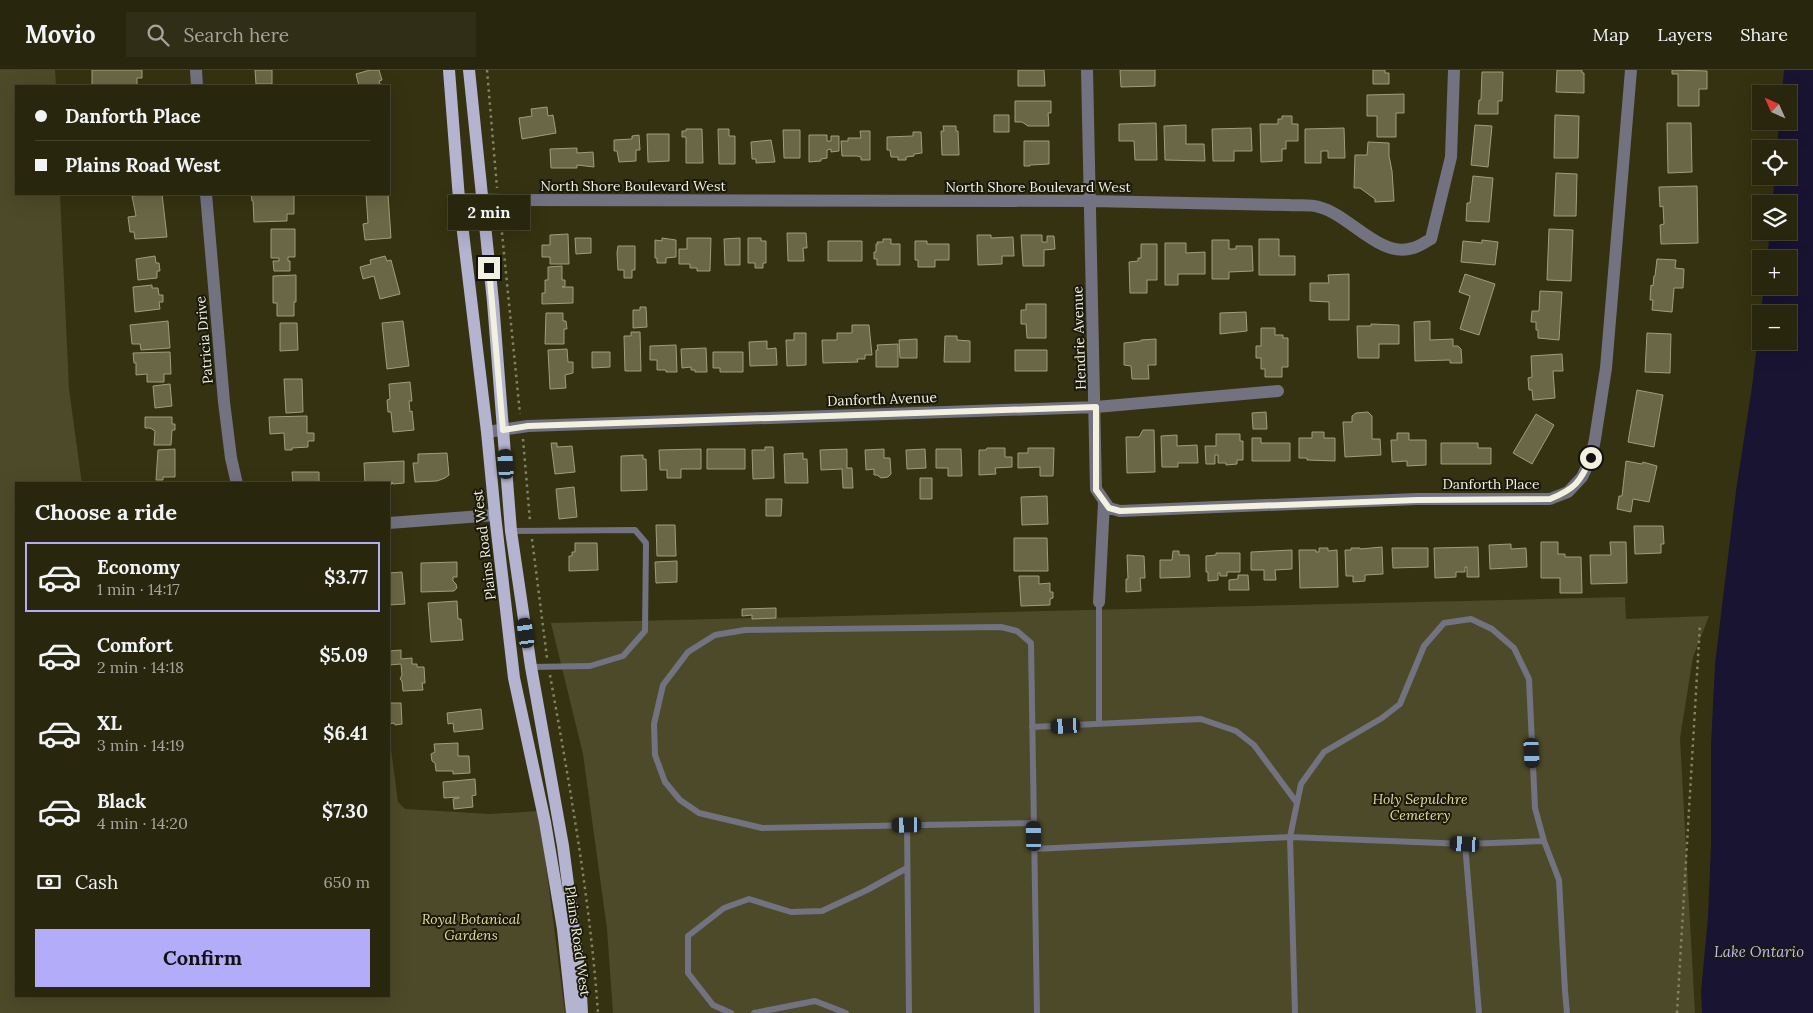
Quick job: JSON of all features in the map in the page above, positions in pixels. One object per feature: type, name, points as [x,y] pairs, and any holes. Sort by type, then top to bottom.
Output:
[{"type":"main road","name":"Plains Road West","points":[[448,70],[459,199],[514,678],[546,822],[572,1013]]},
{"type":"main road","name":"Plains Road West","points":[[469,70],[493,302],[511,531],[531,667],[563,846],[580,976],[582,1013]]},
{"type":"street","points":[[196,70],[197,85]]},
{"type":"street","name":"Hendrie Avenue","points":[[1087,70],[1096,407],[1096,490],[1104,502],[1099,602]]},
{"type":"street","name":"North Shore Boulevard West","points":[[459,199],[1090,201],[1319,207],[1344,219],[1371,238],[1393,250],[1413,249],[1431,239],[1439,210],[1451,156],[1454,70]]},
{"type":"street","name":"Danforth Place","points":[[1104,502],[1109,508],[1120,511],[1417,500],[1550,499],[1568,492],[1582,477],[1591,458],[1603,386],[1631,70]]},
{"type":"street","name":"Patricia Drive","points":[[206,195],[224,402],[231,458],[237,482]]},
{"type":"street","name":"Danforth Avenue","points":[[487,432],[528,426],[1096,407],[1278,391]]},
{"type":"street","points":[[390,523],[495,516]]},
{"type":"lane","points":[[511,531],[635,530],[646,543],[645,630],[623,656],[590,666],[531,667]]},
{"type":"lane","points":[[1099,602],[1099,724]]},
{"type":"lane","points":[[1295,1013],[1290,837],[1301,784],[1324,752],[1382,718],[1400,704],[1424,646],[1444,623],[1471,619],[1492,629],[1514,648],[1529,679],[1535,808],[1544,841],[1559,880],[1567,1013]]},
{"type":"lane","points":[[1034,823],[762,828],[699,813],[680,800],[665,782],[655,755],[654,724],[663,685],[688,652],[714,636],[746,630],[1001,626],[1017,631],[1031,643],[1032,727],[1034,823],[1037,1013]]},
{"type":"lane","points":[[1032,727],[1201,719],[1236,731],[1254,745],[1297,803]]},
{"type":"lane","points":[[907,825],[909,1013]]},
{"type":"lane","points":[[1034,849],[1290,837],[1465,844],[1544,841]]},
{"type":"lane","points":[[1465,844],[1479,1013]]},
{"type":"lane","points":[[731,1013],[713,1005],[688,973],[688,936],[724,908],[749,899],[791,912],[822,911],[868,890],[908,868]]},
{"type":"lane","points":[[754,1013],[815,1001],[846,1013]]},
{"type":"path","points":[[1677,1013],[1700,624]]},
{"type":"green space","name":"Royal Botanical Gardens","points":[[0,70],[55,70],[56,85],[15,85],[15,195],[60,195],[69,389],[82,482],[15,482],[15,997],[390,997],[390,742],[398,802],[405,809],[490,814],[539,811],[565,1013],[0,1013]]},
{"type":"green space","name":"Holy Sepulchre Cemetery","points":[[1625,597],[1626,619],[1709,616],[1693,657],[1680,738],[1695,1013],[613,1013],[607,929],[583,754],[551,623]]},
{"type":"water","name":"Lake Ontario","points":[[1784,70],[1813,70],[1813,1013],[1702,1013],[1701,991],[1708,918],[1711,846],[1711,746],[1715,664],[1736,491],[1756,350],[1797,350],[1797,305],[1762,305],[1763,295],[1797,295],[1797,250],[1768,250],[1769,240],[1797,240],[1797,195],[1773,195],[1774,185],[1797,185],[1797,140],[1778,140],[1778,130],[1798,130],[1798,85],[1783,85]]},
{"type":"building","points":[[92,70],[142,70],[142,78],[137,78],[137,85],[92,85]]},
{"type":"building","points":[[255,70],[272,70],[272,84],[256,84]]},
{"type":"building","points":[[370,70],[379,70],[382,80],[379,81],[381,85],[359,85],[356,74]]},
{"type":"building","points":[[1018,70],[1044,70],[1045,86],[1018,86]]},
{"type":"building","points":[[1120,70],[1155,70],[1155,86],[1121,87]]},
{"type":"building","points":[[1373,70],[1385,70],[1385,73],[1389,73],[1389,84],[1373,84]]},
{"type":"building","points":[[1557,70],[1582,70],[1582,73],[1584,73],[1584,93],[1556,92]]},
{"type":"building","points":[[1672,70],[1707,71],[1707,89],[1699,89],[1699,106],[1678,106],[1678,74],[1672,74]]},
{"type":"building","points":[[1482,72],[1503,72],[1502,101],[1498,101],[1498,114],[1478,114],[1479,100],[1481,100]]},
{"type":"building","points":[[1404,94],[1404,113],[1396,113],[1396,137],[1377,137],[1377,116],[1367,116],[1367,95]]},
{"type":"building","points":[[1015,101],[1051,101],[1051,113],[1048,113],[1049,126],[1028,126],[1022,122],[1015,122]]},
{"type":"building","points":[[547,107],[548,116],[553,115],[556,133],[522,139],[519,118],[532,116],[531,109]]},
{"type":"building","points":[[994,115],[1009,115],[1009,132],[994,132]]},
{"type":"building","points":[[1555,115],[1579,116],[1578,158],[1554,158]]},
{"type":"building","points":[[1282,116],[1292,116],[1292,124],[1298,124],[1298,141],[1286,141],[1286,149],[1282,149],[1282,161],[1261,162],[1260,124],[1278,124],[1278,119],[1282,119]]},
{"type":"building","points":[[1156,123],[1157,160],[1135,160],[1134,141],[1119,141],[1119,124]]},
{"type":"building","points":[[1667,123],[1691,123],[1692,172],[1668,173]]},
{"type":"building","points":[[1186,125],[1186,144],[1204,144],[1205,161],[1165,160],[1164,126]]},
{"type":"building","points":[[1475,125],[1492,126],[1488,167],[1471,165]]},
{"type":"building","points":[[943,126],[956,126],[959,155],[942,155],[941,131],[944,131]]},
{"type":"building","points":[[1251,128],[1252,151],[1234,151],[1234,161],[1213,161],[1212,129]]},
{"type":"building","points":[[1344,128],[1345,158],[1328,158],[1328,151],[1321,151],[1321,163],[1305,163],[1305,129]]},
{"type":"building","points":[[686,129],[702,129],[703,163],[686,163],[686,137],[682,137],[682,131],[686,131]]},
{"type":"building","points":[[718,129],[729,129],[729,136],[735,136],[735,164],[719,164]]},
{"type":"building","points":[[783,130],[800,130],[800,158],[784,158]]},
{"type":"building","points":[[860,131],[870,131],[870,160],[861,160],[861,157],[857,156],[842,156],[841,141],[848,141],[848,138],[861,138]]},
{"type":"building","points":[[913,132],[921,132],[922,153],[906,157],[906,160],[898,160],[898,157],[891,157],[890,150],[887,150],[887,137],[913,136]]},
{"type":"building","points":[[647,134],[669,134],[669,161],[648,162]]},
{"type":"building","points":[[639,135],[640,150],[636,150],[636,161],[619,162],[617,151],[614,151],[614,140],[632,139],[632,136]]},
{"type":"building","points":[[809,135],[827,135],[827,141],[831,141],[831,136],[839,136],[839,151],[831,152],[831,149],[827,150],[827,158],[821,159],[821,161],[809,162]]},
{"type":"building","points":[[771,140],[775,162],[756,163],[756,159],[752,159],[751,142]]},
{"type":"building","points":[[1024,141],[1049,141],[1049,164],[1024,166]]},
{"type":"building","points":[[1368,142],[1389,143],[1394,201],[1375,202],[1375,199],[1360,188],[1354,188],[1355,155],[1367,155]]},
{"type":"building","points":[[577,148],[577,153],[593,152],[594,167],[577,165],[577,168],[551,168],[550,149]]},
{"type":"building","points":[[1556,173],[1577,174],[1576,216],[1554,216]]},
{"type":"building","points":[[1473,176],[1493,178],[1489,222],[1466,221],[1467,203],[1470,203]]},
{"type":"building","points":[[1697,186],[1698,243],[1661,244],[1660,225],[1664,224],[1663,206],[1660,207],[1659,187]]},
{"type":"building","points":[[162,195],[167,237],[135,239],[134,232],[130,232],[128,217],[136,216],[132,196]]},
{"type":"building","points":[[251,195],[294,195],[294,214],[287,214],[287,221],[254,222]]},
{"type":"building","points":[[366,195],[388,195],[391,238],[365,240],[363,224],[368,223]]},
{"type":"building","points":[[271,229],[295,229],[295,257],[288,257],[290,271],[274,271],[273,261],[279,261],[279,258],[271,258]]},
{"type":"building","points":[[1549,229],[1573,230],[1571,281],[1547,280]]},
{"type":"building","points":[[787,233],[806,233],[807,248],[803,248],[804,261],[788,261]]},
{"type":"building","points":[[568,234],[569,264],[550,264],[550,257],[542,257],[542,245],[550,245],[550,235]]},
{"type":"building","points":[[977,235],[991,235],[991,238],[1013,237],[1014,256],[1002,256],[1002,264],[978,265]]},
{"type":"building","points":[[1021,235],[1042,235],[1042,242],[1047,242],[1047,236],[1054,236],[1055,249],[1044,250],[1044,266],[1023,266]]},
{"type":"building","points":[[575,238],[591,238],[591,253],[576,254]]},
{"type":"building","points":[[662,238],[676,240],[676,257],[666,258],[666,263],[657,263],[657,258],[655,258],[655,240],[662,241]]},
{"type":"building","points":[[687,238],[711,238],[710,271],[697,271],[697,268],[690,268],[690,264],[679,264],[679,249],[687,249]]},
{"type":"building","points":[[740,238],[740,265],[725,265],[724,239]]},
{"type":"building","points":[[748,238],[761,238],[761,241],[766,241],[766,263],[763,263],[763,268],[755,268],[755,263],[748,263]]},
{"type":"building","points":[[883,239],[891,239],[891,244],[900,244],[900,265],[877,265],[877,259],[874,259],[874,252],[876,252],[877,242],[883,242]]},
{"type":"building","points":[[1259,239],[1279,239],[1279,256],[1295,256],[1295,275],[1259,275]]},
{"type":"building","points":[[1212,240],[1229,240],[1229,249],[1236,249],[1236,246],[1252,246],[1253,271],[1229,272],[1229,279],[1212,279]]},
{"type":"building","points":[[1482,240],[1498,242],[1495,265],[1461,262],[1463,241],[1482,243]]},
{"type":"building","points":[[828,241],[862,241],[862,261],[828,261]]},
{"type":"building","points":[[915,241],[927,241],[927,244],[949,244],[949,260],[935,260],[935,267],[918,267],[918,260],[915,260]]},
{"type":"building","points":[[1165,243],[1186,243],[1186,253],[1205,252],[1205,274],[1178,274],[1178,285],[1165,285]]},
{"type":"building","points":[[1141,244],[1157,244],[1157,280],[1147,280],[1147,293],[1130,293],[1129,262],[1138,261],[1138,258],[1141,258]]},
{"type":"building","points":[[618,246],[635,246],[635,270],[632,270],[632,278],[624,278],[624,270],[618,270]]},
{"type":"building","points":[[155,256],[156,263],[159,263],[160,271],[157,271],[157,278],[138,280],[136,259]]},
{"type":"building","points":[[385,256],[387,261],[391,260],[400,294],[380,299],[374,276],[363,279],[360,267],[371,264],[370,260]]},
{"type":"building","points":[[1657,259],[1676,260],[1675,268],[1684,269],[1683,288],[1674,288],[1672,312],[1652,310],[1653,300],[1650,300],[1651,285],[1653,286]]},
{"type":"building","points":[[562,266],[562,280],[565,280],[565,286],[562,287],[573,287],[573,303],[542,304],[542,293],[545,293],[545,280],[548,280],[548,267]]},
{"type":"building","points":[[1349,274],[1349,320],[1329,320],[1329,302],[1310,301],[1310,283],[1329,283],[1328,275]]},
{"type":"building","points":[[1465,274],[1495,284],[1479,335],[1460,329],[1470,296],[1459,292]]},
{"type":"building","points":[[296,275],[294,316],[277,316],[277,303],[273,303],[273,276]]},
{"type":"building","points":[[152,285],[152,288],[158,288],[159,295],[163,295],[163,302],[159,302],[160,309],[135,312],[133,287]]},
{"type":"building","points":[[1540,291],[1562,292],[1559,340],[1538,338],[1536,322],[1531,322],[1532,311],[1539,311]]},
{"type":"building","points":[[1026,304],[1046,304],[1046,338],[1027,338],[1026,324],[1021,324],[1021,310],[1026,310]]},
{"type":"building","points":[[640,307],[646,307],[647,327],[633,328],[633,310],[640,310]]},
{"type":"building","points":[[1246,312],[1247,331],[1220,334],[1220,313]]},
{"type":"building","points":[[546,313],[563,313],[563,321],[566,321],[567,329],[564,329],[564,344],[545,344]]},
{"type":"building","points":[[168,321],[170,348],[141,350],[140,344],[132,344],[130,325]]},
{"type":"building","points":[[403,321],[409,366],[387,369],[382,323]]},
{"type":"building","points":[[1430,321],[1430,340],[1453,339],[1453,346],[1458,346],[1461,349],[1462,363],[1450,363],[1450,360],[1415,361],[1414,322]]},
{"type":"building","points":[[280,323],[297,323],[298,350],[280,351]]},
{"type":"building","points":[[1371,324],[1399,325],[1399,344],[1379,344],[1379,358],[1358,358],[1357,326],[1371,326]]},
{"type":"building","points":[[852,325],[869,325],[872,355],[865,355],[865,359],[857,359],[858,362],[823,363],[822,340],[837,340],[837,333],[852,333]]},
{"type":"building","points":[[1261,328],[1275,328],[1275,335],[1283,335],[1283,338],[1288,338],[1288,367],[1282,367],[1282,377],[1265,377],[1265,369],[1261,369],[1261,358],[1256,358],[1256,346],[1261,346]]},
{"type":"building","points":[[631,332],[640,332],[641,371],[625,371],[624,336],[631,336]]},
{"type":"building","points":[[794,333],[806,333],[806,365],[787,366],[786,340],[794,340]]},
{"type":"building","points":[[1647,333],[1671,334],[1670,373],[1645,372]]},
{"type":"building","points":[[945,336],[957,336],[957,340],[970,341],[970,362],[944,362]]},
{"type":"building","points":[[917,339],[917,358],[900,358],[899,340]]},
{"type":"building","points":[[1156,339],[1156,365],[1148,365],[1149,379],[1132,379],[1131,366],[1124,365],[1124,343]]},
{"type":"building","points":[[767,341],[767,349],[776,348],[777,365],[750,366],[749,342]]},
{"type":"building","points":[[898,344],[898,367],[876,367],[877,345]]},
{"type":"building","points":[[676,345],[677,372],[657,370],[657,360],[650,360],[650,346]]},
{"type":"building","points":[[706,348],[707,372],[695,372],[695,370],[691,370],[691,367],[682,368],[681,349]]},
{"type":"building","points":[[567,349],[568,362],[573,362],[573,373],[565,375],[566,388],[550,389],[548,350]]},
{"type":"building","points":[[1015,350],[1047,350],[1047,371],[1015,371]]},
{"type":"building","points":[[170,352],[171,374],[164,374],[164,382],[147,382],[147,374],[136,375],[136,363],[134,363],[133,353]]},
{"type":"building","points":[[592,352],[610,352],[610,367],[592,368]]},
{"type":"building","points":[[713,352],[743,352],[743,372],[720,372],[720,368],[713,368]]},
{"type":"building","points":[[1562,354],[1563,371],[1553,371],[1555,398],[1533,400],[1532,390],[1529,390],[1528,378],[1532,377],[1531,356]]},
{"type":"building","points":[[284,379],[302,379],[303,412],[286,413]]},
{"type":"building","points":[[410,382],[412,401],[409,401],[414,430],[393,432],[391,412],[388,412],[387,400],[390,399],[389,384]]},
{"type":"building","points":[[170,384],[172,406],[155,408],[153,386]]},
{"type":"building","points":[[1637,390],[1663,395],[1654,447],[1628,442]]},
{"type":"building","points":[[1266,412],[1267,429],[1253,429],[1252,413]]},
{"type":"building","points":[[1368,412],[1372,416],[1372,439],[1380,439],[1381,455],[1345,457],[1343,422],[1352,422],[1352,416],[1356,413]]},
{"type":"building","points":[[1536,414],[1554,425],[1532,464],[1513,453]]},
{"type":"building","points":[[307,416],[307,433],[314,433],[314,441],[308,441],[308,447],[285,450],[284,433],[270,434],[269,417]]},
{"type":"building","points":[[145,417],[172,417],[172,424],[175,424],[175,430],[172,430],[171,445],[154,445],[155,431],[145,428]]},
{"type":"building","points":[[1143,430],[1154,430],[1155,472],[1127,473],[1126,437],[1139,437]]},
{"type":"building","points":[[1312,432],[1324,432],[1324,438],[1335,438],[1335,461],[1299,458],[1299,438],[1312,438]]},
{"type":"building","points":[[1397,433],[1409,433],[1409,440],[1426,440],[1426,465],[1407,466],[1407,461],[1392,462],[1391,440],[1397,440]]},
{"type":"building","points":[[1216,434],[1240,434],[1240,441],[1243,441],[1243,460],[1237,460],[1237,464],[1226,465],[1226,463],[1218,463],[1218,455],[1215,455],[1215,464],[1206,464],[1205,446],[1216,446]]},
{"type":"building","points":[[1177,435],[1177,446],[1197,445],[1198,463],[1178,463],[1178,467],[1162,467],[1161,436]]},
{"type":"building","points":[[1252,438],[1261,438],[1261,443],[1290,443],[1290,461],[1252,461]]},
{"type":"building","points":[[551,443],[557,443],[557,447],[572,446],[575,472],[555,474]]},
{"type":"building","points":[[1441,443],[1478,443],[1478,448],[1491,448],[1491,464],[1441,464]]},
{"type":"building","points":[[765,447],[773,447],[774,478],[753,479],[752,450],[765,450]]},
{"type":"building","points":[[987,448],[1005,448],[1005,457],[1012,457],[1012,467],[995,468],[996,474],[979,475],[979,450],[986,450]]},
{"type":"building","points":[[1028,448],[1054,448],[1053,476],[1040,476],[1040,467],[1018,468],[1018,453],[1028,453]]},
{"type":"building","points":[[175,449],[175,477],[163,477],[163,480],[156,480],[158,450]]},
{"type":"building","points":[[701,449],[701,469],[681,469],[681,478],[667,478],[667,470],[660,470],[659,450]]},
{"type":"building","points":[[707,449],[745,449],[745,469],[707,469]]},
{"type":"building","points":[[847,449],[847,468],[852,468],[853,488],[843,488],[842,469],[821,470],[820,450]]},
{"type":"building","points":[[884,449],[884,458],[890,458],[891,474],[888,477],[881,478],[874,475],[874,469],[866,470],[865,450]]},
{"type":"building","points":[[925,449],[926,468],[907,469],[906,450]]},
{"type":"building","points":[[936,449],[961,449],[962,476],[948,476],[948,468],[936,468]]},
{"type":"building","points":[[447,453],[449,475],[437,481],[415,482],[413,463],[418,463],[418,454]]},
{"type":"building","points":[[803,453],[803,459],[807,459],[808,483],[785,483],[784,454]]},
{"type":"building","points":[[643,455],[643,459],[646,459],[647,490],[621,491],[621,456]]},
{"type":"building","points":[[404,461],[404,483],[365,482],[364,463]]},
{"type":"building","points":[[1626,461],[1642,464],[1643,462],[1657,466],[1649,502],[1633,499],[1631,512],[1617,509],[1619,496],[1622,496]]},
{"type":"building","points":[[292,472],[319,472],[319,482],[293,482]]},
{"type":"building","points":[[920,478],[932,478],[932,499],[920,499]]},
{"type":"building","points":[[574,487],[577,517],[559,519],[556,489]]},
{"type":"building","points":[[1047,496],[1048,524],[1022,525],[1021,497]]},
{"type":"building","points":[[766,499],[782,499],[781,516],[766,516]]},
{"type":"building","points":[[656,525],[675,525],[676,556],[657,556]]},
{"type":"building","points":[[1634,526],[1663,526],[1664,544],[1661,544],[1661,553],[1635,554]]},
{"type":"building","points":[[1014,538],[1047,538],[1048,571],[1014,571]]},
{"type":"building","points":[[1541,542],[1558,542],[1558,554],[1565,554],[1565,557],[1581,557],[1582,593],[1560,593],[1560,578],[1541,578]]},
{"type":"building","points":[[1610,542],[1626,542],[1627,583],[1591,584],[1590,555],[1611,555]]},
{"type":"building","points":[[575,543],[597,543],[598,570],[569,571],[569,556],[572,556],[572,552],[575,552]]},
{"type":"building","points":[[1511,544],[1511,549],[1526,548],[1527,567],[1490,569],[1489,545]]},
{"type":"building","points":[[1382,547],[1383,574],[1365,575],[1365,581],[1353,582],[1353,576],[1346,576],[1345,550],[1351,550],[1351,548]]},
{"type":"building","points":[[1478,547],[1479,577],[1467,577],[1467,567],[1465,567],[1465,572],[1456,572],[1456,577],[1435,578],[1434,548]]},
{"type":"building","points":[[1319,548],[1328,548],[1328,551],[1337,550],[1338,587],[1300,588],[1299,550],[1316,550],[1316,552],[1319,552]]},
{"type":"building","points":[[1392,548],[1428,548],[1428,567],[1393,568]]},
{"type":"building","points":[[1292,550],[1292,569],[1275,570],[1276,580],[1264,580],[1264,570],[1251,570],[1251,552]]},
{"type":"building","points":[[1173,551],[1179,551],[1179,555],[1189,555],[1190,577],[1160,578],[1160,560],[1172,560]]},
{"type":"building","points":[[1216,553],[1240,553],[1240,572],[1227,572],[1227,576],[1220,576],[1220,573],[1218,573],[1218,580],[1208,581],[1206,556],[1216,555]]},
{"type":"building","points":[[1127,555],[1144,556],[1145,578],[1140,578],[1141,591],[1126,592],[1126,579],[1128,579]]},
{"type":"building","points":[[677,561],[677,582],[656,583],[655,562]]},
{"type":"building","points":[[457,562],[457,577],[453,577],[453,581],[457,588],[454,591],[421,592],[421,563]]},
{"type":"building","points":[[402,572],[405,604],[390,605],[390,573]]},
{"type":"building","points":[[1238,575],[1248,575],[1249,590],[1229,590],[1229,580],[1238,579]]},
{"type":"building","points":[[1019,576],[1039,576],[1039,584],[1050,583],[1050,592],[1053,592],[1053,598],[1050,599],[1050,605],[1021,606]]},
{"type":"building","points":[[457,601],[458,619],[461,619],[463,640],[431,642],[428,603]]},
{"type":"building","points":[[776,608],[776,618],[752,619],[752,615],[742,616],[742,609]]},
{"type":"building","points":[[401,650],[401,659],[412,658],[412,664],[417,664],[417,667],[424,667],[425,683],[422,683],[423,690],[403,691],[400,679],[402,675],[401,664],[390,665],[390,651]]},
{"type":"building","points":[[390,703],[401,703],[402,724],[395,725],[394,723],[390,724]]},
{"type":"building","points":[[481,709],[483,729],[454,732],[453,723],[448,724],[447,713]]},
{"type":"building","points":[[458,743],[458,756],[469,756],[470,773],[453,774],[453,771],[436,771],[431,754],[435,752],[434,744]]},
{"type":"building","points":[[475,779],[476,795],[472,796],[473,807],[454,809],[453,799],[459,797],[444,798],[443,782]]},
{"type":"route","points":[[489,268],[503,430],[528,426],[1096,407],[1096,490],[1109,508],[1120,511],[1417,500],[1550,499],[1568,492],[1582,477],[1591,458]]}]
